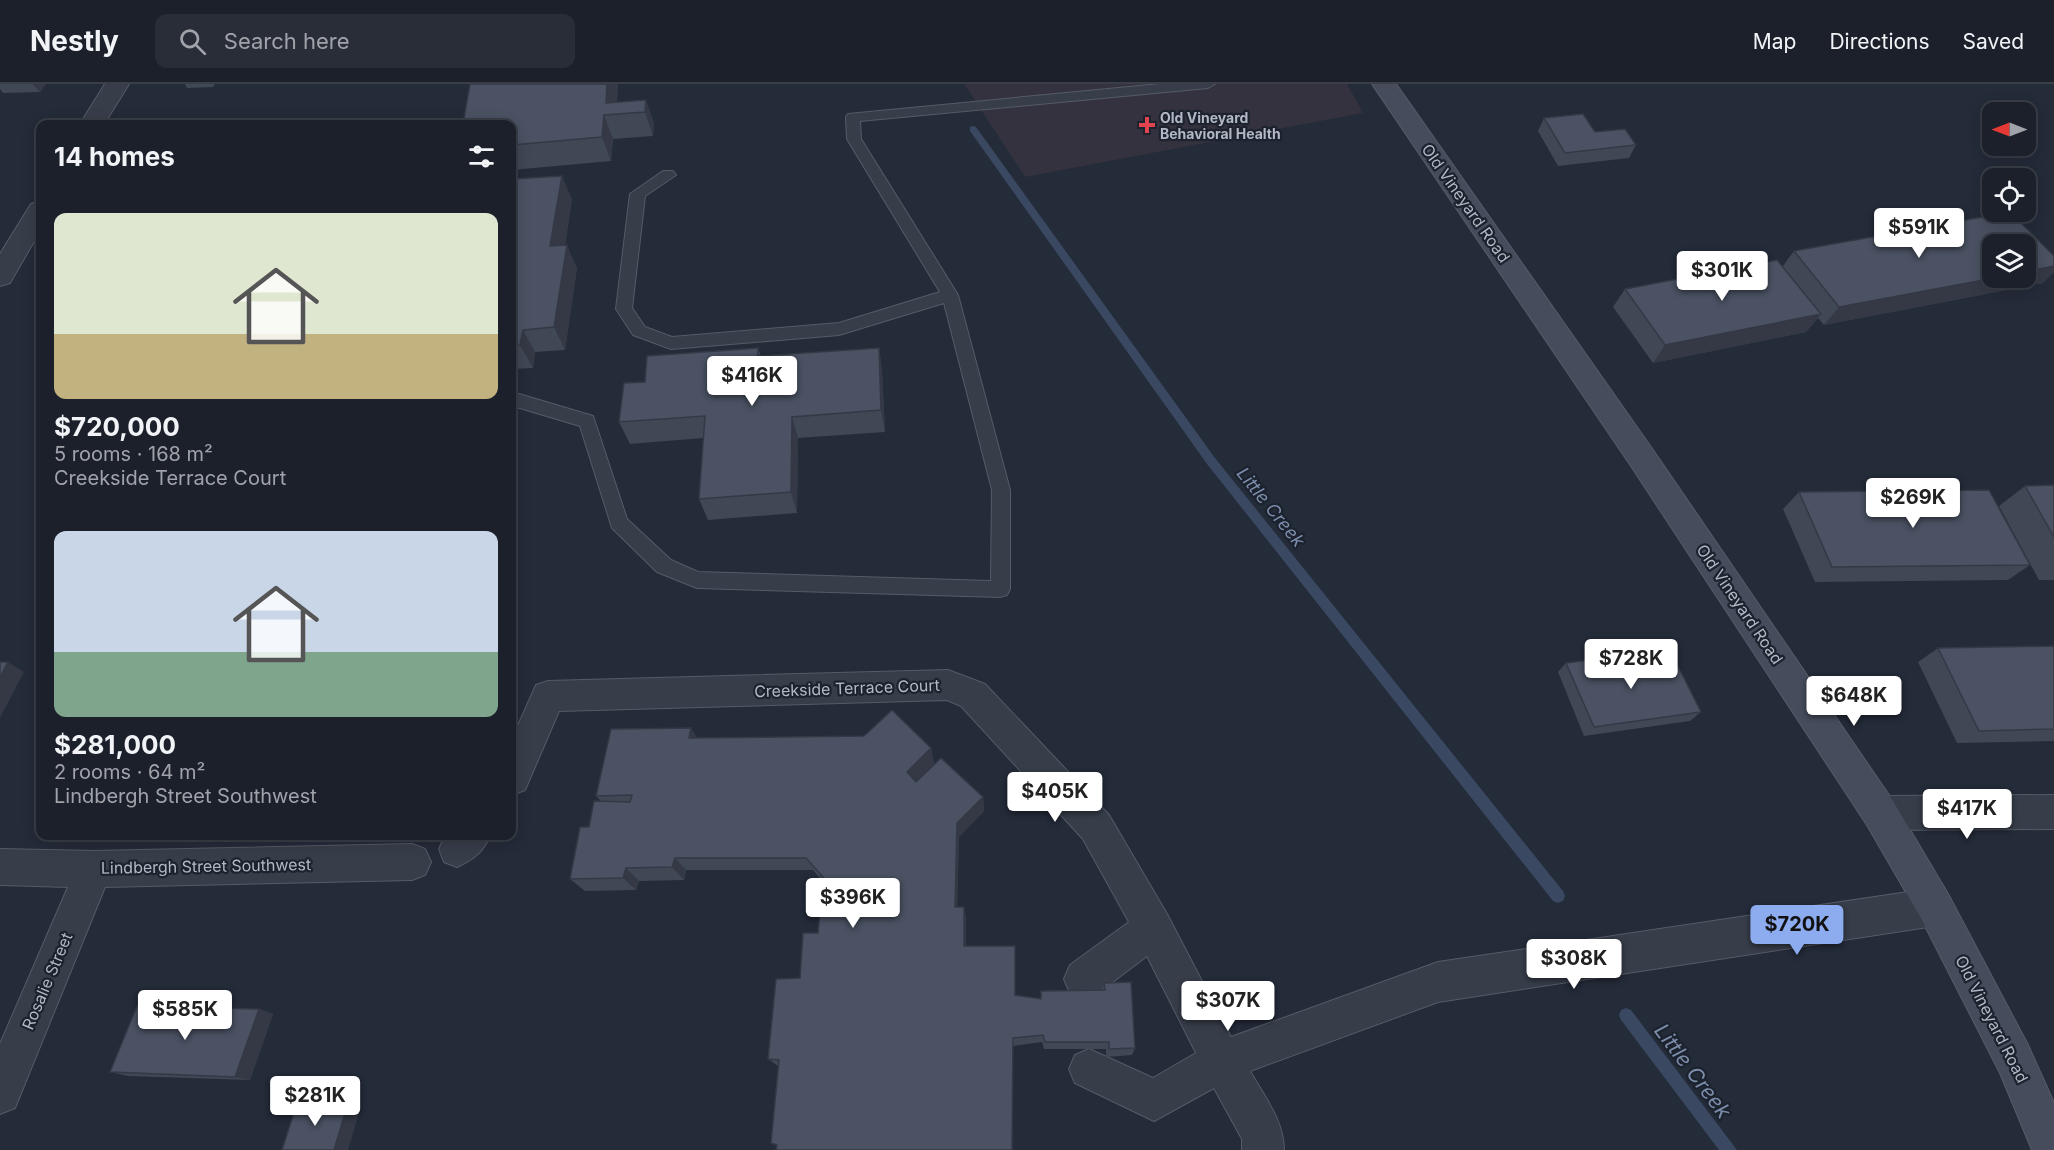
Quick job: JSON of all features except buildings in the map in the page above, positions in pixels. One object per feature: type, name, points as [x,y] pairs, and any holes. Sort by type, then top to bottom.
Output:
[{"type":"street","points":[[94,120],[117,84]]},
{"type":"street","name":"Old Vineyard Road","points":[[1384,84],[1642,458],[1880,813],[1935,907],[2014,1059],[2053,1150]]},
{"type":"street","points":[[0,276],[36,217]]},
{"type":"street","name":"Creekside Terrace Court","points":[[516,769],[548,696],[948,685],[974,695],[1096,827],[1153,928],[1263,1136],[1263,1150]]},
{"type":"street","points":[[1880,813],[2054,812]]},
{"type":"street","name":"Lindbergh Street Southwest","points":[[0,867],[94,868],[412,862]]},
{"type":"street","name":"Rosalie Street","points":[[0,1093],[94,868]]},
{"type":"street","points":[[1089,1069],[1154,1100],[1222,1061],[1437,982],[1935,907]]},
{"type":"street","points":[[1084,979],[1153,928]]},
{"type":"lane","points":[[519,401],[587,421],[619,523],[664,566],[697,580],[1000,589],[1001,490],[950,295],[854,139],[853,117],[1209,84]]},
{"type":"lane","points":[[668,175],[638,194],[624,309],[639,331],[672,343],[839,329],[950,295]]},
{"type":"shaded area","name":"Old Vineyard Behavioral Health","points":[[964,84],[1347,84],[1363,113],[1025,177]]},
{"type":"waterway","name":"Little Creek","points":[[973,129],[1211,461],[1558,896]]},
{"type":"waterway","name":"Little Creek","points":[[1626,1015],[1729,1150]]},
{"type":"place","name":"Old Vineyard Behavioral Health","points":[[1147,125]]}]
